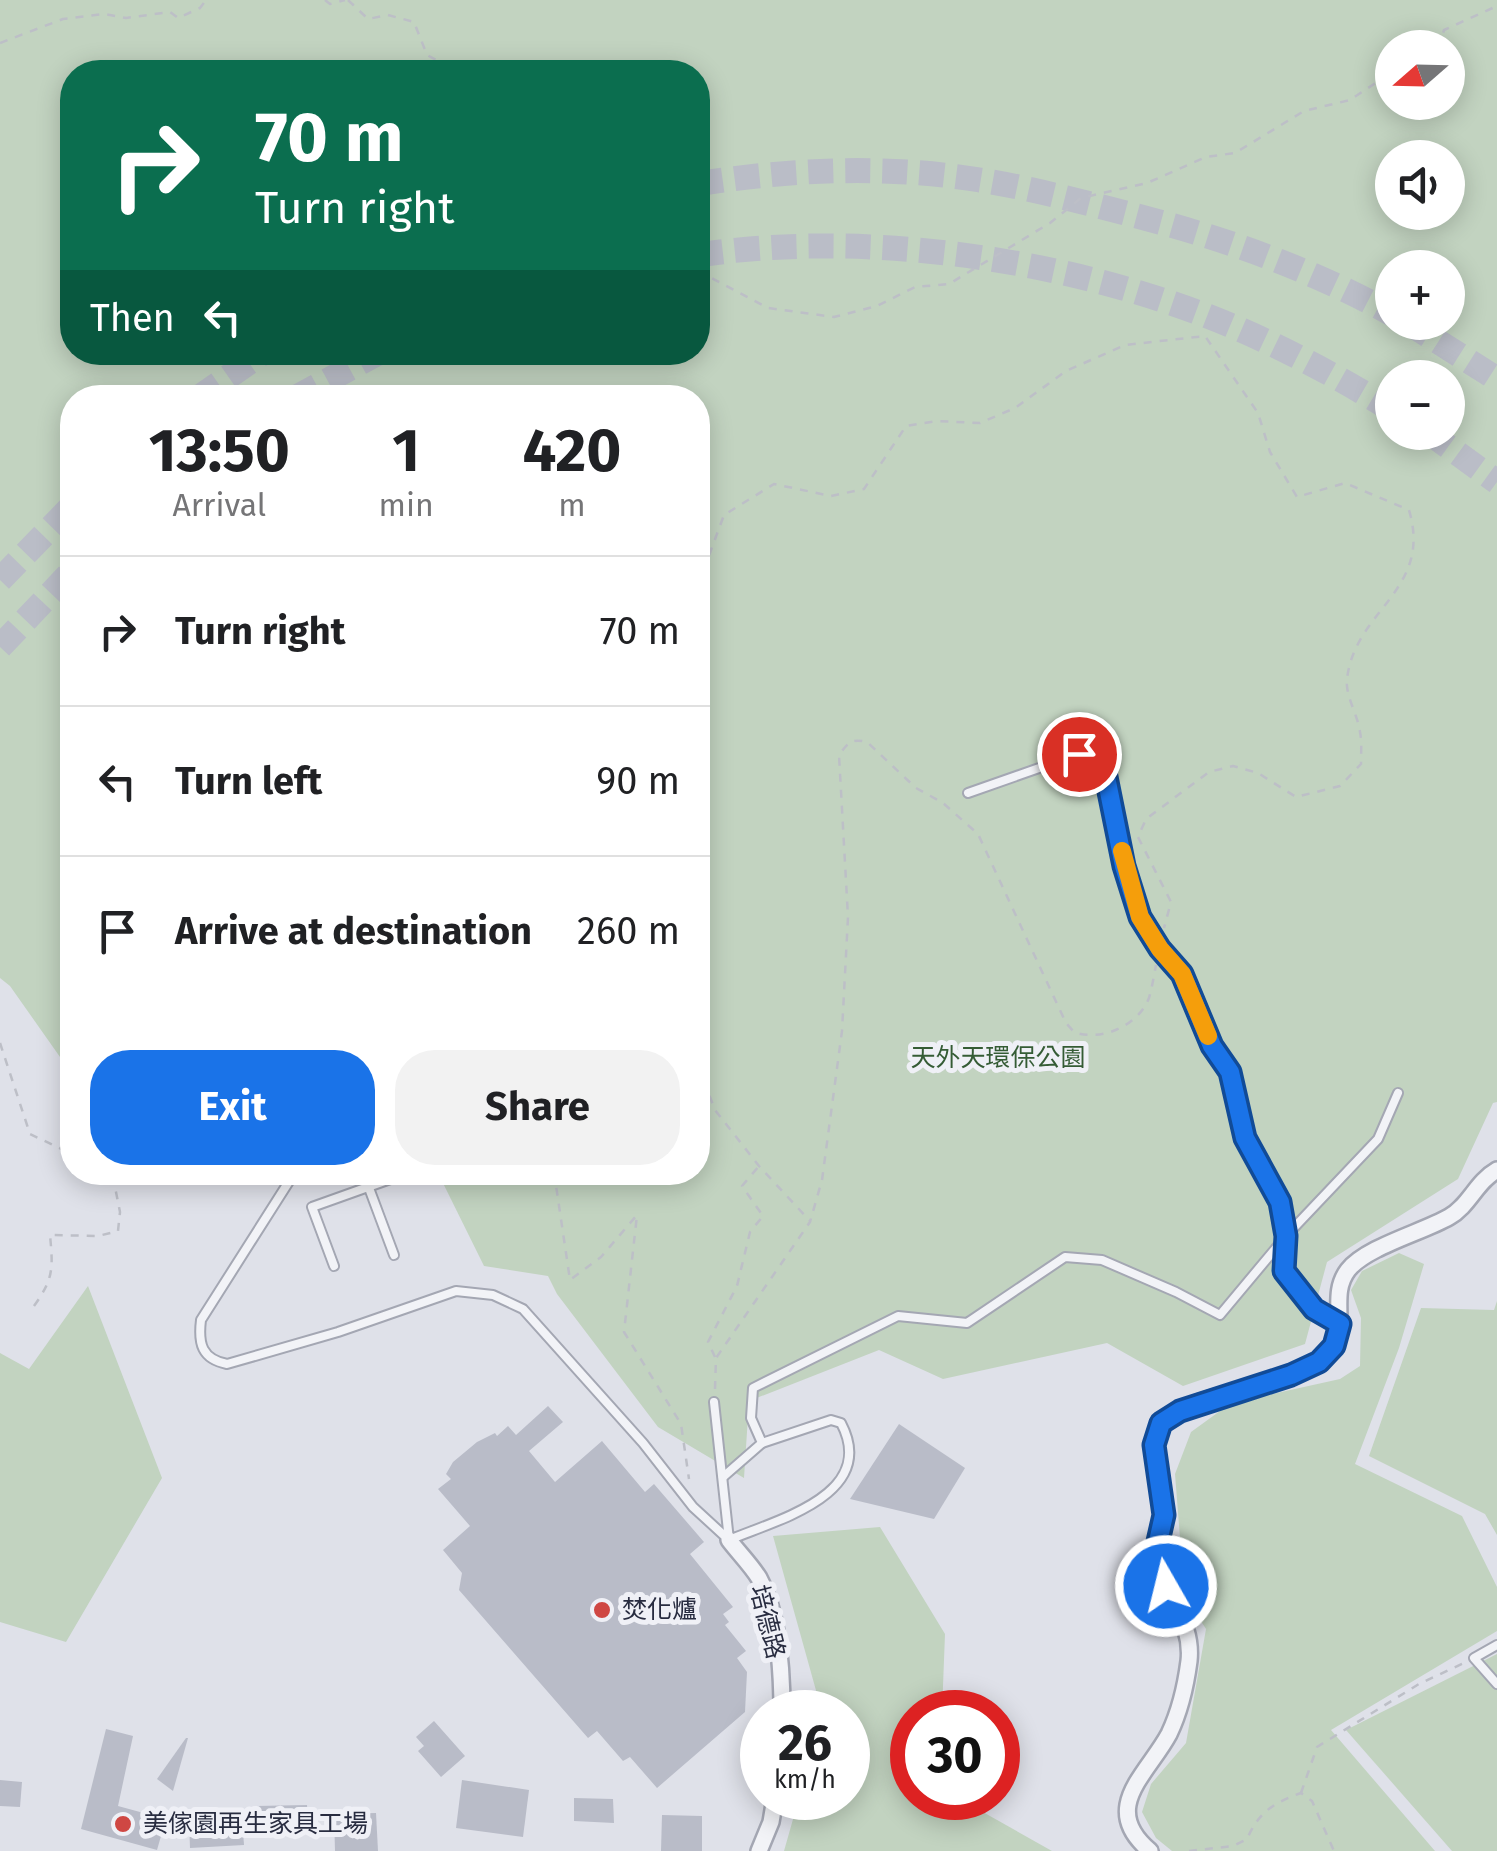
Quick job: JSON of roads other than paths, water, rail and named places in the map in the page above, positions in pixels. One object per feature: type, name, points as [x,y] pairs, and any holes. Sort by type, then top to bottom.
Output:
[{"type":"street","points":[[1150,1851],[1134,1837],[1128,1800],[1176,1719],[1189,1660],[1188,1632],[1159,1564],[1157,1546],[1164,1515],[1154,1445],[1161,1423],[1180,1411],[1319,1362],[1334,1346],[1340,1324],[1339,1290],[1349,1269],[1388,1245],[1452,1216],[1485,1177],[1497,1170]]},
{"type":"street","name":"培德路","points":[[729,1540],[759,1579],[769,1609],[782,1690]]},
{"type":"street","points":[[759,1851],[771,1820]]},
{"type":"lane","points":[[968,793],[1079,754],[1095,760],[1105,772],[1124,866],[1140,917],[1182,974],[1212,1046],[1230,1072],[1245,1138],[1280,1202],[1286,1236],[1284,1271],[1314,1309],[1340,1324]]},
{"type":"lane","points":[[762,1442],[752,1418],[753,1388],[898,1316],[967,1323],[1065,1258],[1102,1260],[1220,1315],[1286,1236],[1378,1139],[1398,1093]]},
{"type":"lane","points":[[287,1185],[201,1320],[199,1338],[204,1353],[214,1361],[228,1364],[338,1332],[456,1291],[493,1295],[523,1309],[643,1443],[693,1507],[729,1540]]},
{"type":"lane","points":[[334,1266],[312,1207],[374,1185]]},
{"type":"lane","points":[[368,1187],[394,1255]]},
{"type":"lane","points":[[714,1402],[729,1540]]},
{"type":"lane","points":[[724,1477],[762,1442],[830,1420],[841,1424],[848,1437],[848,1462],[834,1491],[820,1501],[729,1540]]},
{"type":"lane","points":[[1497,1645],[1474,1658],[1497,1684]]},
{"type":"tunnel","points":[[710,182],[768,175],[874,171],[999,183],[1129,214],[1231,244],[1297,268],[1375,305]]},
{"type":"tunnel","points":[[710,254],[823,246],[888,248],[953,254],[1081,277],[1227,324],[1375,400]]},
{"type":"tunnel","points":[[1435,340],[1497,379]]},
{"type":"tunnel","points":[[217,385],[245,365]]},
{"type":"tunnel","points":[[319,385],[356,365]]},
{"type":"tunnel","points":[[1453,450],[1497,482]]},
{"type":"tunnel","points":[[0,580],[60,518]]},
{"type":"tunnel","points":[[0,647],[60,584]]},
{"type":"place","name":"焚化爐","points":[[602,1610]]},
{"type":"place","name":"美傢園再生家具工場","points":[[123,1824]]},
{"type":"park label","name":"天外天環保公園","points":[[998,1058]]}]
